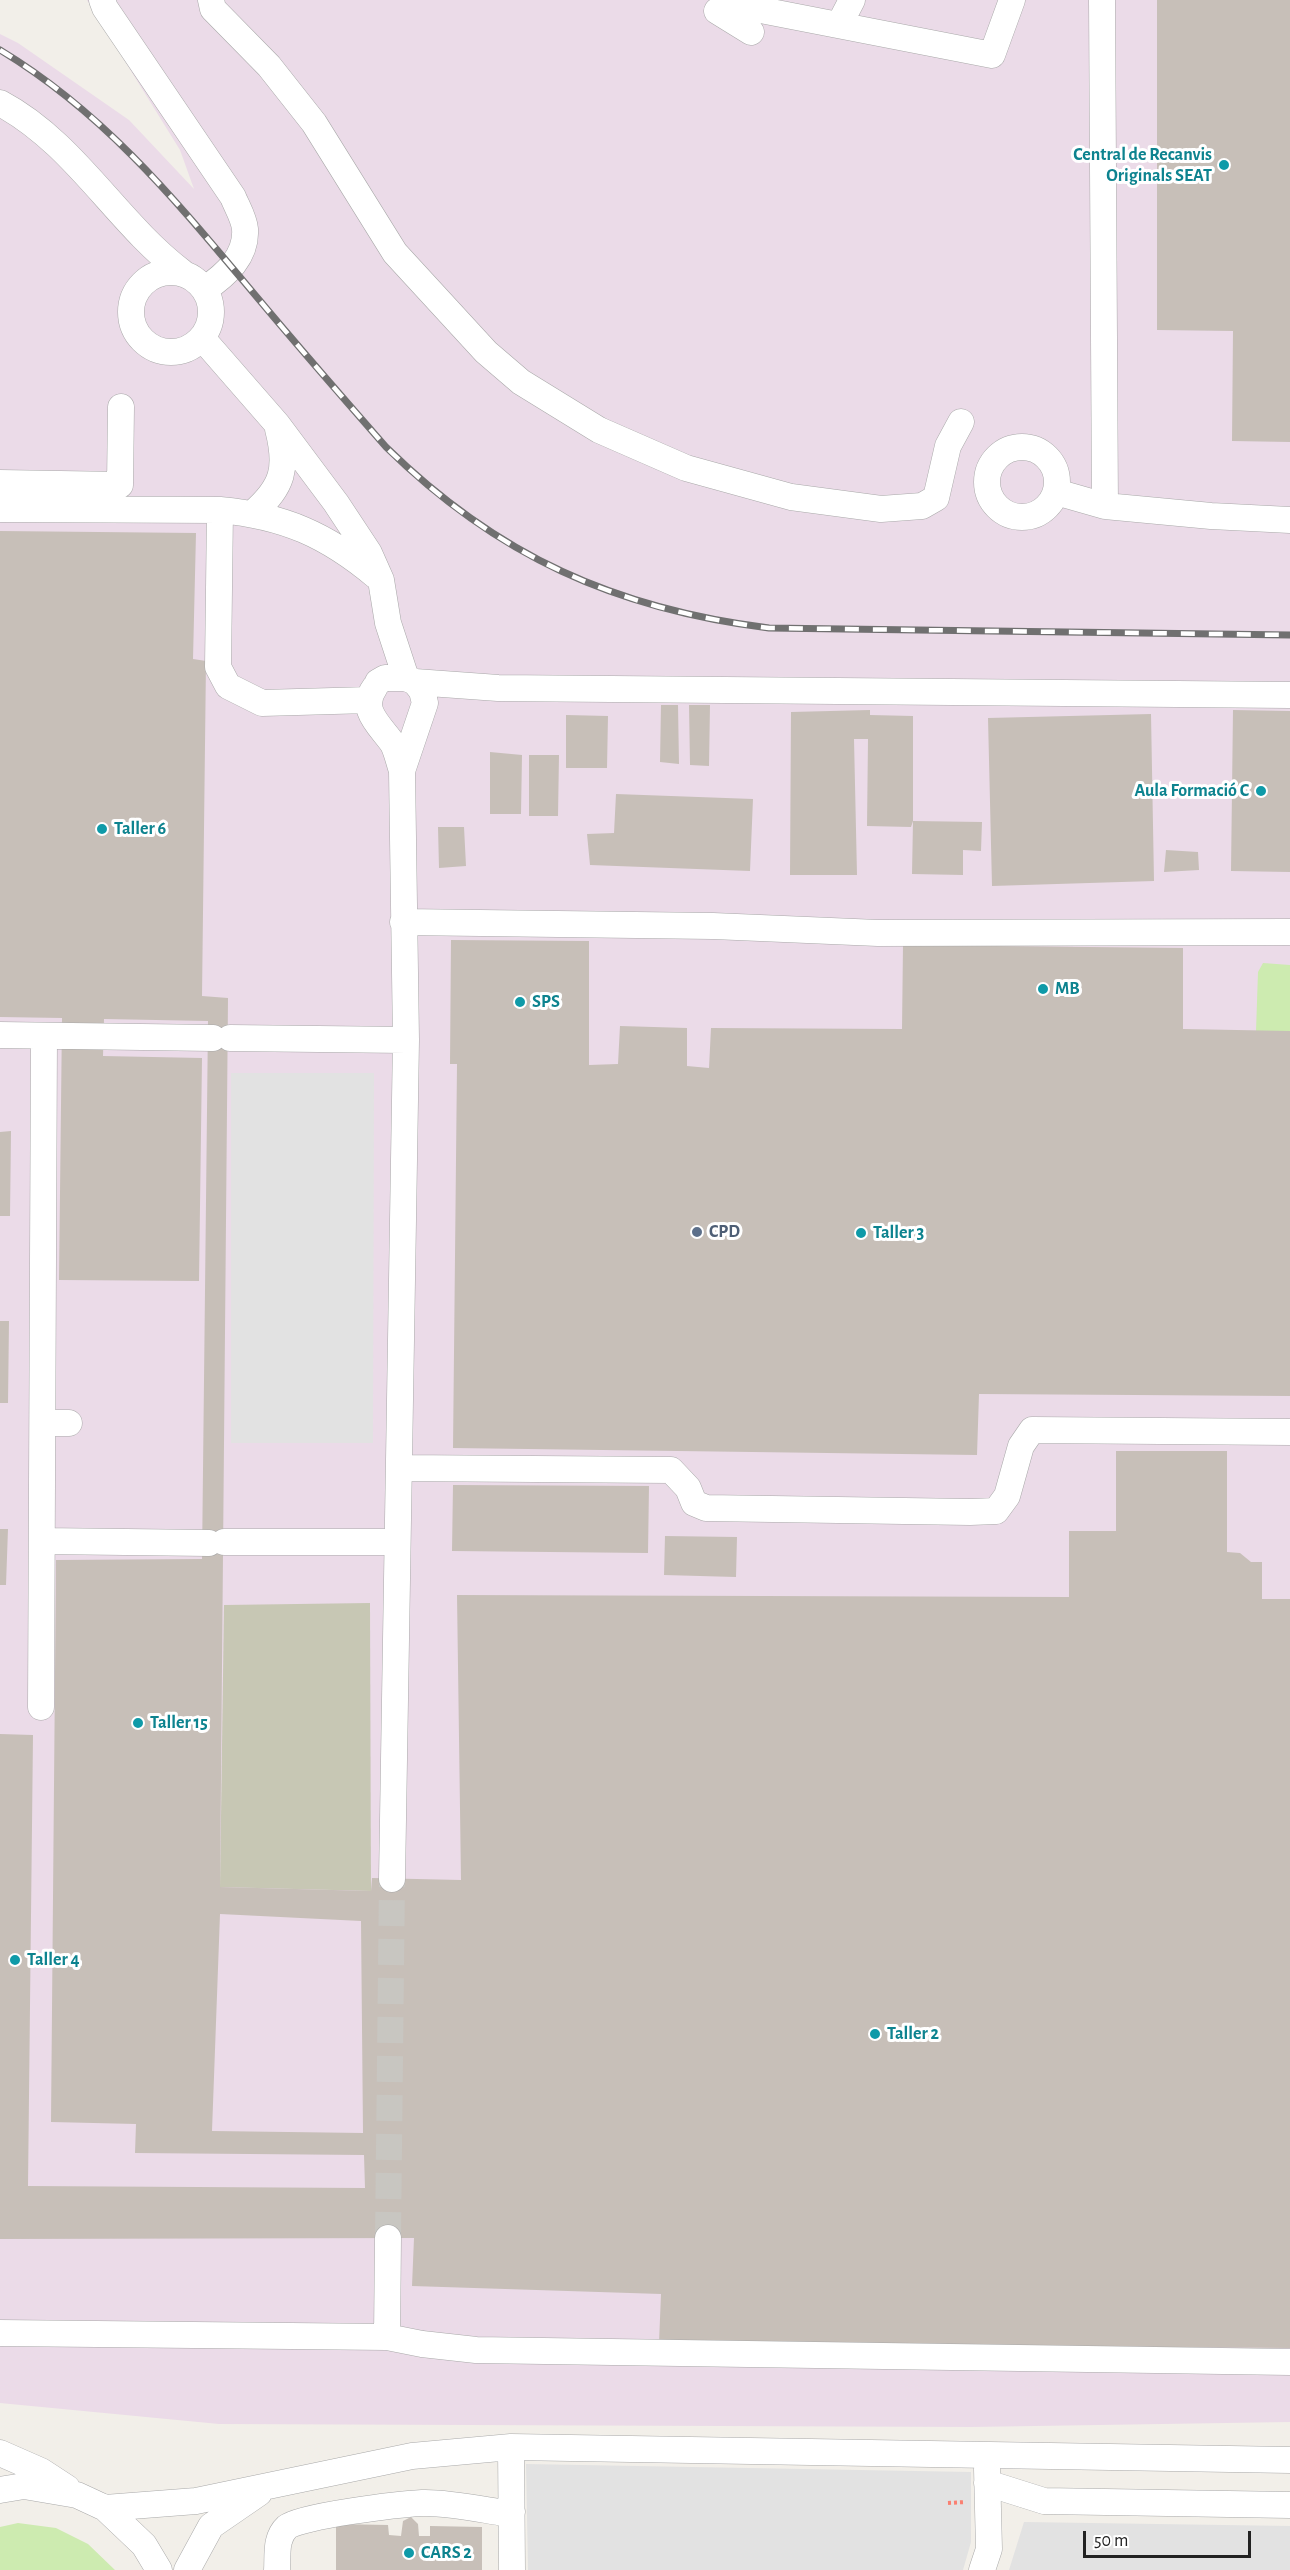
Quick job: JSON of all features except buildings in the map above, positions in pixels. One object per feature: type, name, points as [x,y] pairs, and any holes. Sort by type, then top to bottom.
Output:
[{"type":"street","points":[[102,0],[105,8],[233,197],[245,226],[244,246],[232,267],[205,290]]},
{"type":"street","points":[[211,0],[213,9],[269,66],[314,123],[395,253],[486,352],[521,382],[590,425],[686,468],[791,497],[881,509],[922,506],[936,498],[948,446],[961,422]]},
{"type":"street","points":[[839,25],[852,0]]},
{"type":"street","points":[[718,4],[992,55],[1012,0]]},
{"type":"street","points":[[1102,0],[1106,506]]},
{"type":"street","points":[[718,4],[751,32]]},
{"type":"street","points":[[0,103],[74,159],[139,231],[159,255],[195,279],[205,290],[211,301],[212,314],[209,327],[192,347],[166,352],[153,348],[142,340],[133,322],[132,302],[143,261],[139,231]]},
{"type":"street","points":[[137,290],[149,278],[165,271],[182,272]]},
{"type":"street","points":[[202,338],[277,424],[356,531],[381,580],[388,623],[416,697],[402,771],[406,1040],[392,1879]]},
{"type":"street","points":[[0,483],[120,484],[121,407]]},
{"type":"street","points":[[253,513],[268,500],[277,488],[282,474],[282,442],[277,424]]},
{"type":"street","points":[[1056,492],[1106,506],[1211,516],[1290,519]]},
{"type":"street","points":[[0,509],[220,510],[253,513],[286,522],[329,541],[352,556],[381,580]]},
{"type":"street","points":[[220,510],[218,667],[228,686],[262,703],[374,691],[396,677],[416,697]]},
{"type":"street","points":[[388,623],[386,657],[369,710],[375,723],[383,729],[393,733],[405,732],[416,697]]},
{"type":"street","points":[[416,697],[465,687],[1290,695]]},
{"type":"street","points":[[383,729],[395,747],[402,771]]},
{"type":"street","points":[[404,922],[713,926],[878,933],[1290,932]]},
{"type":"street","points":[[0,1035],[406,1040]]},
{"type":"street","points":[[41,1707],[44,1036]]},
{"type":"street","points":[[43,1423],[69,1423]]},
{"type":"street","points":[[399,1468],[671,1470],[688,1488],[694,1503],[706,1508],[996,1511],[1007,1496],[1021,1446],[1032,1430],[1290,1432]]},
{"type":"street","points":[[42,1541],[396,1542]]},
{"type":"street","points":[[387,2337],[388,2238]]},
{"type":"street","points":[[0,2334],[387,2337],[422,2344],[476,2350],[1290,2362]]},
{"type":"street","points":[[511,2447],[512,2570]]},
{"type":"street","points":[[105,2508],[196,2501],[412,2456],[511,2447],[1290,2460]]},
{"type":"street","points":[[0,2453],[41,2471],[77,2495],[105,2508],[144,2545],[159,2570]]},
{"type":"street","points":[[982,2570],[989,2549],[986,2456]]},
{"type":"street","points":[[987,2483],[1044,2501],[1290,2505]]},
{"type":"street","points":[[0,2490],[24,2486],[77,2495]]},
{"type":"street","points":[[187,2570],[210,2526],[267,2488]]},
{"type":"street","points":[[277,2570],[278,2537],[288,2526],[300,2520],[423,2503],[512,2512]]},
{"type":"shaded area","points":[[87,0],[1290,0],[1290,2422],[971,2427],[219,2424],[0,2403],[0,34],[18,43],[129,120],[194,189],[180,150]]},
{"type":"shaded area","points":[[231,1073],[374,1073],[373,1443],[231,1443]]},
{"type":"shaded area","points":[[370,1603],[371,1891],[220,1887],[224,1605]]},
{"type":"shaded area","points":[[526,2464],[971,2472],[971,2542],[963,2570],[528,2570]]},
{"type":"shaded area","points":[[1024,2522],[1290,2526],[1290,2570],[1009,2570]]},
{"type":"green space","points":[[1263,963],[1290,965],[1290,1031],[1256,1031],[1258,972]]},
{"type":"green space","points":[[18,2523],[56,2528],[88,2544],[115,2570],[0,2570],[0,2527]]},
{"type":"tunnel","points":[[388,2238],[392,1879]]},
{"type":"railway","points":[[0,50],[75,103],[141,165],[202,232],[386,447],[428,485],[471,519],[516,547],[562,571],[610,591],[660,607],[769,628],[1290,635]]},
{"type":"place","name":"Central de Recanvis Originals SEAT","points":[[1224,165]]},
{"type":"place","name":"Aula Formació C","points":[[1261,791]]},
{"type":"place","name":"Taller 6","points":[[102,829]]},
{"type":"place","name":"MB","points":[[1043,989]]},
{"type":"place","name":"SPS","points":[[520,1002]]},
{"type":"place","name":"CPD","points":[[697,1232]]},
{"type":"place","name":"Taller 3","points":[[861,1233]]},
{"type":"place","name":"Taller 15","points":[[138,1723]]},
{"type":"place","name":"Taller 4","points":[[15,1960]]},
{"type":"place","name":"Taller 2","points":[[875,2034]]},
{"type":"place","name":"CARS 2","points":[[409,2553]]}]
